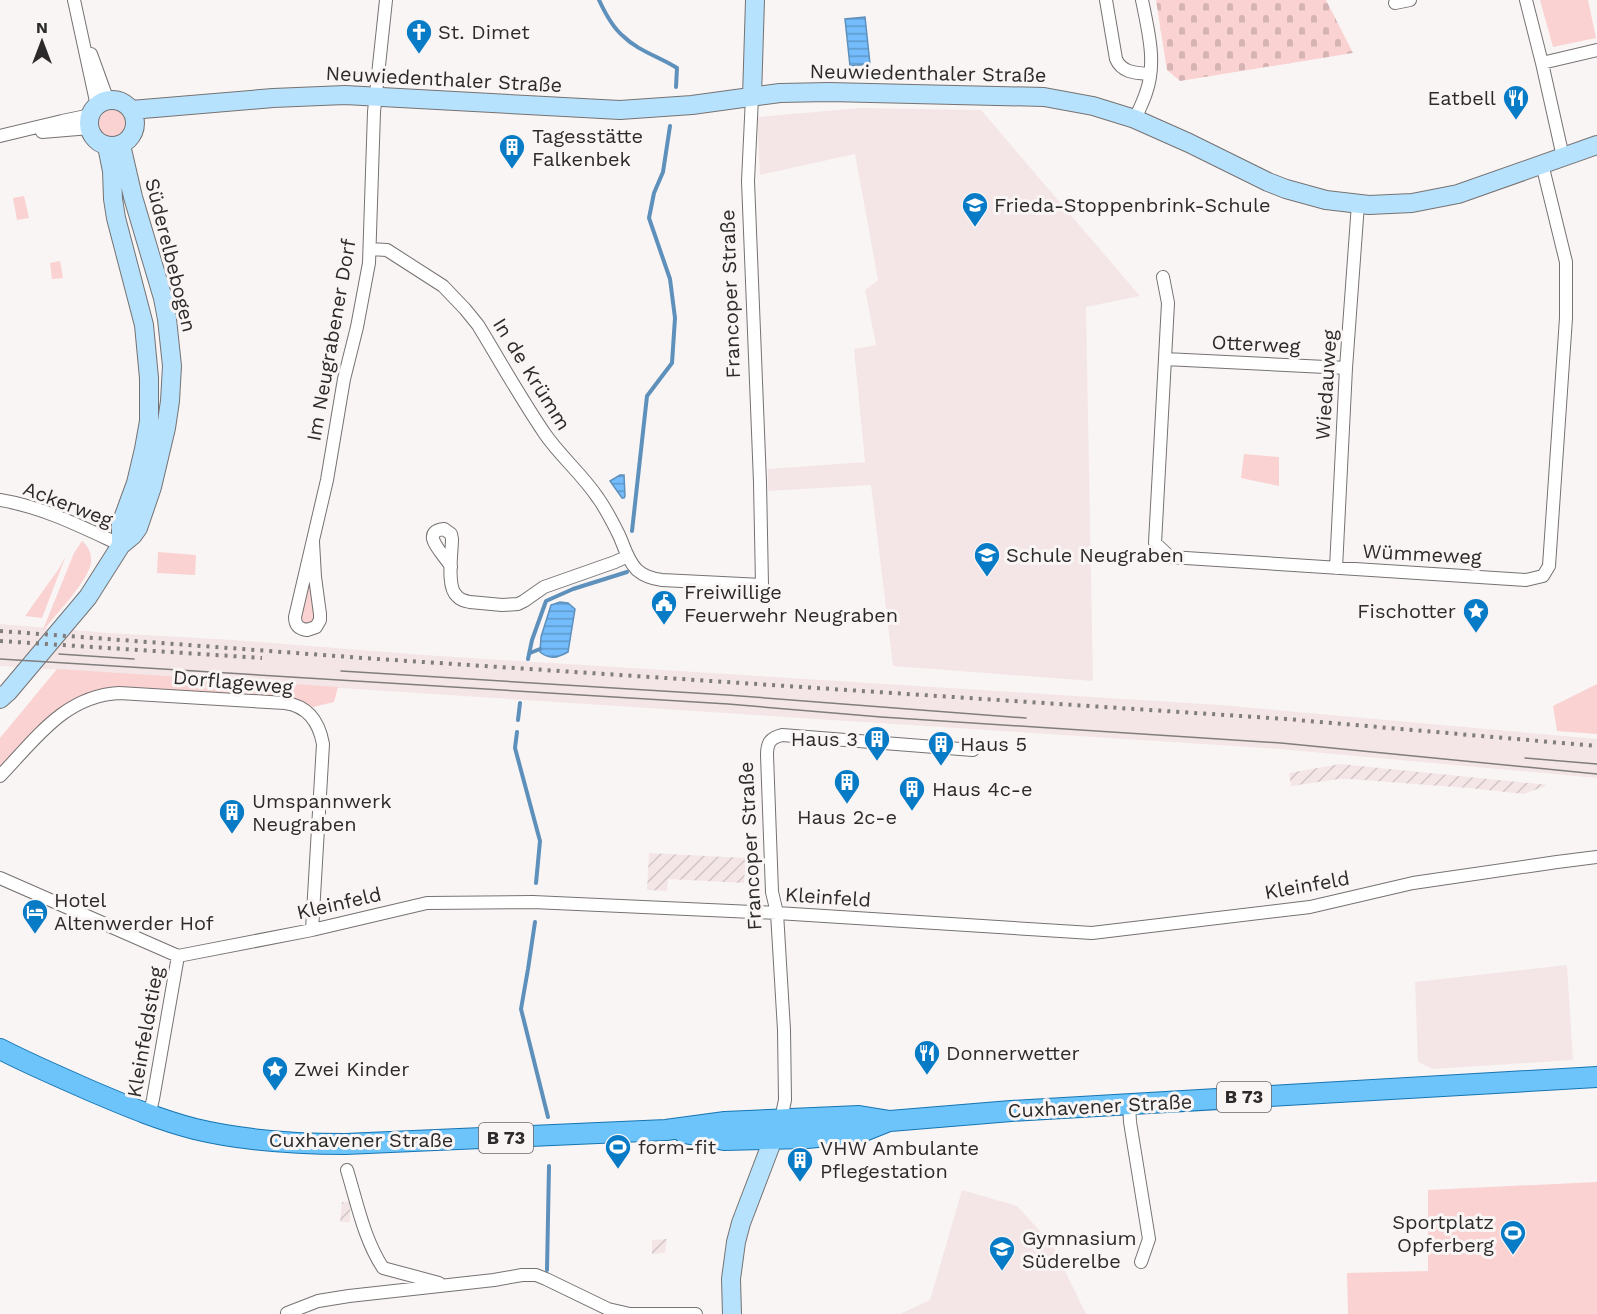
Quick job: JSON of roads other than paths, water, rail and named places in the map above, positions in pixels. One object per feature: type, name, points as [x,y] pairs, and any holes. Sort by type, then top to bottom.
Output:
[{"type":"main road","name":"Francoper Straße","points":[[752,97],[755,0]]},
{"type":"main road","name":"Neuwiedenthaler Straße","points":[[133,115],[230,102],[318,95],[376,96],[620,110],[692,105],[780,93],[1044,97],[1093,106],[1135,119],[1286,189],[1326,200],[1390,205],[1429,201],[1479,187],[1597,145]]},
{"type":"main road","points":[[121,102],[133,115],[135,128],[128,141],[114,145],[96,139],[96,113],[121,102]]},
{"type":"main road","name":"Süderelbebogen","points":[[3,699],[88,597],[121,545],[121,524],[136,483],[144,449],[148,421],[149,378],[144,325],[116,218],[112,171],[114,145]]},
{"type":"main road","name":"Cuxhavener Straße","points":[[0,1049],[149,1116],[219,1134],[270,1142],[303,1144],[666,1130],[725,1122],[781,1119],[859,1116],[890,1121],[1011,1111],[1597,1077]]},
{"type":"main road","points":[[732,1314],[731,1279],[736,1242],[741,1223],[781,1119]]},
{"type":"main road","name":"Cuxhavener Straße","points":[[666,1130],[724,1140],[773,1140],[859,1133],[890,1121]]},
{"type":"street","points":[[0,136],[96,113],[100,76],[80,25],[74,0]]},
{"type":"street","name":"Im Neugrabener Dorf","points":[[313,542],[320,618],[315,628],[304,630],[298,627],[295,617],[327,480],[344,379],[369,263],[376,96],[386,0]]},
{"type":"street","points":[[1106,0],[1119,65],[1128,71],[1150,74]]},
{"type":"street","points":[[1135,119],[1146,93],[1150,74],[1150,47],[1142,0]]},
{"type":"street","points":[[1395,3],[1410,0]]},
{"type":"street","points":[[1526,0],[1563,157]]},
{"type":"street","points":[[1542,63],[1597,50]]},
{"type":"street","name":"Francoper Straße","points":[[752,97],[748,181],[760,472],[762,585]]},
{"type":"street","name":"Wümmeweg","points":[[1163,277],[1168,303],[1155,543],[1170,557],[1526,580],[1543,576],[1549,566],[1566,318],[1566,262],[1542,164]]},
{"type":"street","name":"Wiedauweg","points":[[1336,568],[1346,368],[1358,204]]},
{"type":"street","name":"In de Krümm","points":[[370,249],[387,250],[443,286],[465,309],[478,325],[545,434],[597,497],[639,572],[656,580],[762,585]]},
{"type":"street","name":"Otterweg","points":[[1165,359],[1346,368]]},
{"type":"street","name":"Ackerweg","points":[[0,500],[55,516],[121,545]]},
{"type":"street","points":[[451,567],[451,584],[455,595],[459,598],[470,602],[511,605],[524,601],[544,587],[609,565],[628,556]]},
{"type":"street","name":"Dorflageweg","points":[[0,777],[58,716],[84,700],[102,694],[274,702],[300,707],[306,710],[314,720],[323,744],[312,930]]},
{"type":"street","name":"Francoper Straße","points":[[781,1119],[785,1100],[783,1008],[777,913],[772,892],[767,746],[776,738],[974,750]]},
{"type":"street","name":"Kleinfeld","points":[[178,956],[312,930],[422,904],[533,902],[777,913],[1092,933],[1310,907],[1413,883],[1597,858]]},
{"type":"street","points":[[0,878],[178,956]]},
{"type":"street","name":"Kleinfeldstieg","points":[[149,1116],[178,956]]},
{"type":"street","points":[[1129,1104],[1149,1239],[1141,1262]]},
{"type":"street","points":[[347,1170],[375,1257],[383,1268],[447,1284]]},
{"type":"street","points":[[287,1313],[318,1301],[536,1275],[608,1309],[630,1314],[696,1314]]},
{"type":"water","points":[[865,17],[870,64],[850,66],[845,19]]},
{"type":"water","points":[[624,475],[624,498],[610,481]]},
{"type":"water","points":[[560,602],[568,603],[575,609],[568,652],[557,657],[550,657],[540,652],[541,637],[551,605]]},
{"type":"waterway","points":[[599,0],[612,24],[629,41],[677,68],[676,87]]},
{"type":"waterway","points":[[632,531],[647,396],[672,363],[675,318],[670,279],[649,218],[654,193],[663,172],[670,126]]},
{"type":"waterway","points":[[528,659],[532,640],[546,601],[573,589],[627,572]]},
{"type":"waterway","points":[[530,653],[540,649]]},
{"type":"waterway","points":[[518,720],[520,703]]},
{"type":"waterway","points":[[517,732],[515,748],[540,841],[536,883]]},
{"type":"waterway","points":[[535,922],[521,1009],[548,1117]]},
{"type":"waterway","points":[[547,1270],[549,1166]]},
{"type":"tram line","points":[[59,654],[134,659]]},
{"type":"tram line","points":[[0,659],[728,704],[881,717],[1281,743],[1597,774]]},
{"type":"tram line","points":[[341,671],[727,695],[1026,718]]},
{"type":"tram line","points":[[1525,758],[1597,764]]},
{"type":"railway","points":[[0,631],[363,658],[1286,719],[1597,746]]},
{"type":"railway","points":[[0,641],[262,658]]},
{"type":"place","name":"St. Dimet","points":[[419,55]]},
{"type":"place","name":"Eatbell","points":[[1516,121]]},
{"type":"place","name":"Tagesstätte Falkenbek","points":[[512,170]]},
{"type":"place","name":"Frieda-Stoppenbrink-Schule","points":[[975,228]]},
{"type":"place","name":"Schule Neugraben","points":[[987,578]]},
{"type":"place","name":"Freiwillige Feuerwehr Neugraben","points":[[664,626]]},
{"type":"place","name":"Fischotter","points":[[1476,634]]},
{"type":"place","name":"Haus 3","points":[[877,762]]},
{"type":"place","name":"Haus 5","points":[[941,767]]},
{"type":"place","name":"Haus 2c-e","points":[[847,805]]},
{"type":"place","name":"Haus 4c-e","points":[[912,812]]},
{"type":"place","name":"Umspannwerk Neugraben","points":[[232,835]]},
{"type":"place","name":"Hotel Altenwerder Hof","points":[[35,935]]},
{"type":"place","name":"Donnerwetter","points":[[927,1076]]},
{"type":"place","name":"Zwei Kinder","points":[[275,1092]]},
{"type":"place","name":"form-fit","points":[[618,1170]]},
{"type":"place","name":"VHW Ambulante Pflegestation","points":[[800,1183]]},
{"type":"place","name":"Sportplatz Opferberg","points":[[1513,1256]]},
{"type":"place","name":"Gymnasium Süderelbe","points":[[1002,1272]]}]
